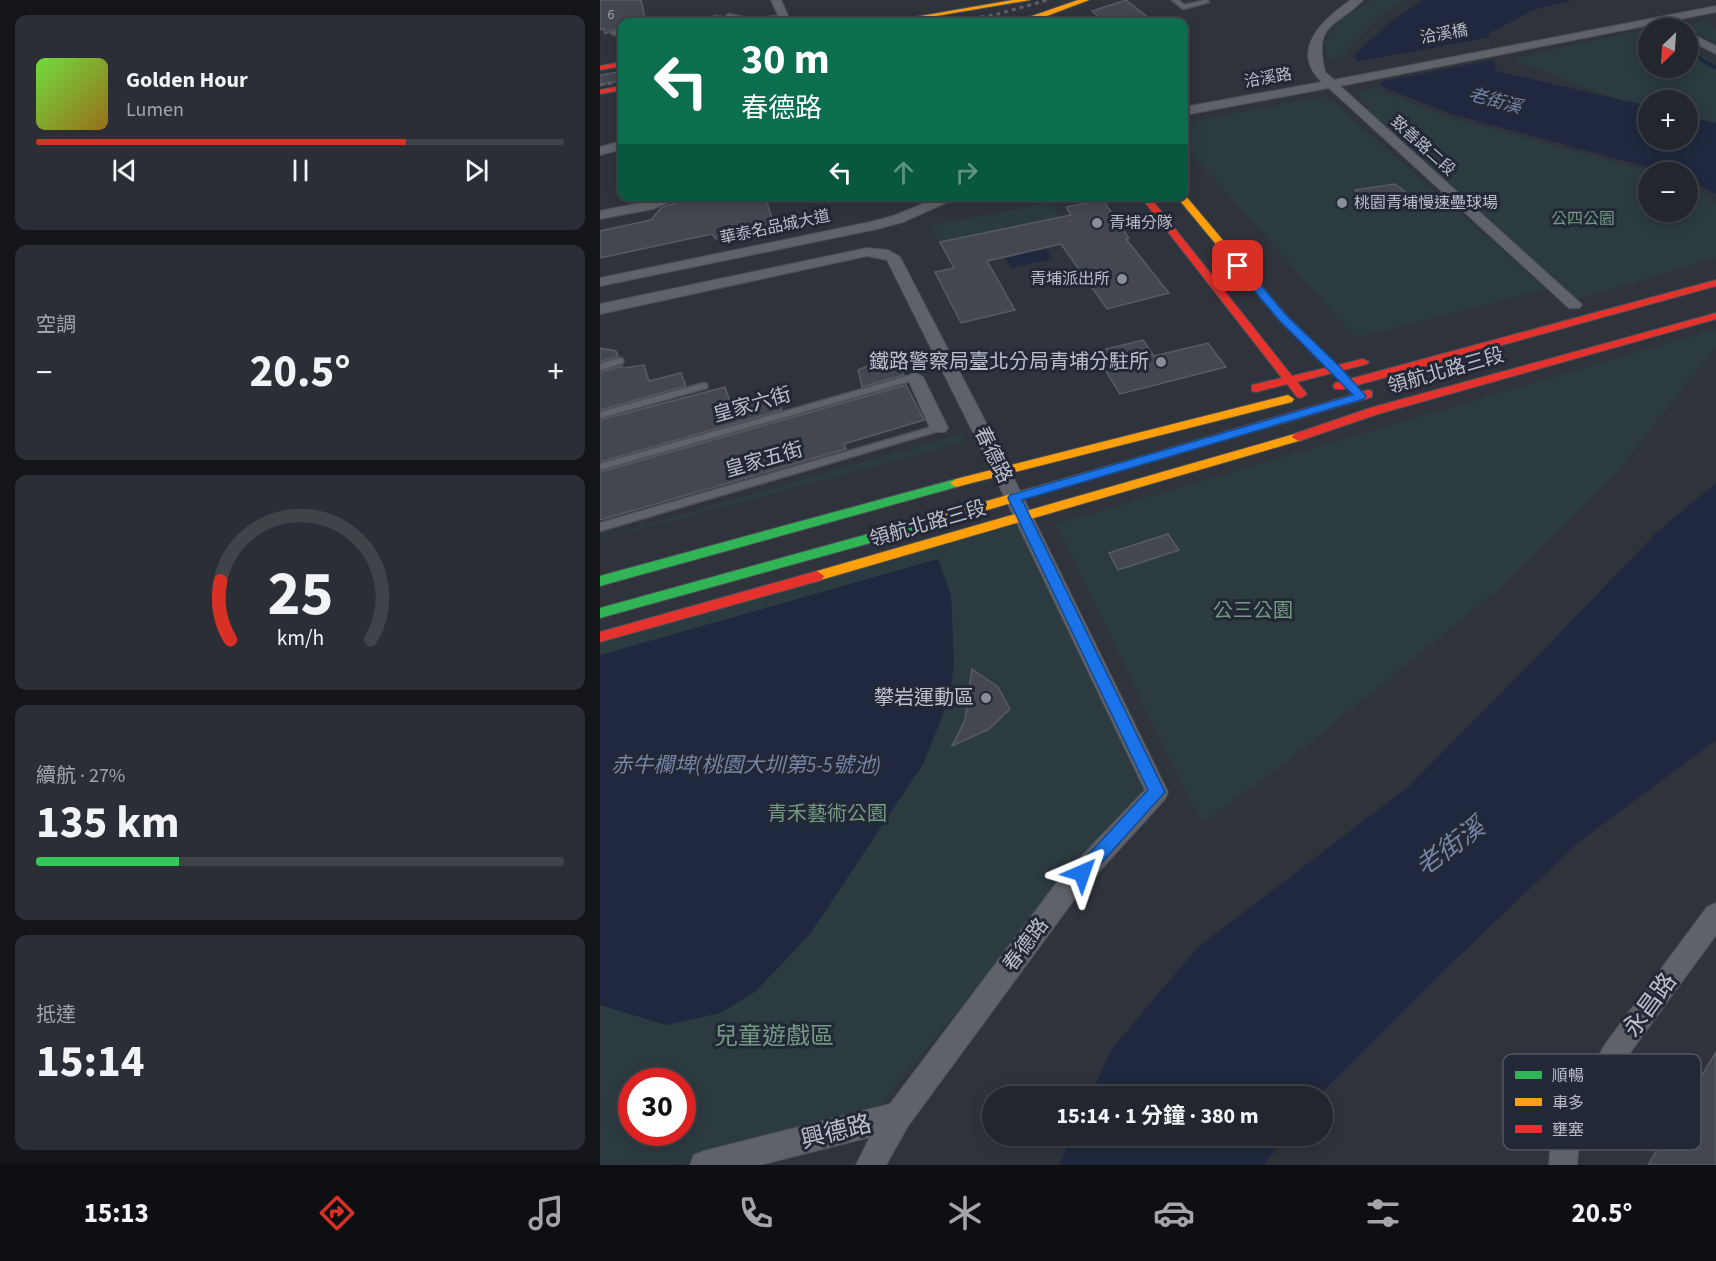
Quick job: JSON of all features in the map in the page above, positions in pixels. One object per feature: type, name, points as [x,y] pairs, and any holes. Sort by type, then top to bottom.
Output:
[{"type":"main road","points":[[911,18],[992,3],[1022,0],[1034,18]]},
{"type":"main road","points":[[1040,18],[1085,0]]},
{"type":"main road","points":[[992,3],[1002,18]]},
{"type":"main road","points":[[600,68],[618,65]]},
{"type":"main road","points":[[600,92],[618,89]]},
{"type":"main road","points":[[1148,201],[1291,380],[1311,393],[1312,411],[1326,428]]},
{"type":"main road","points":[[1184,201],[1282,317],[1336,369],[1374,411]]},
{"type":"main road","points":[[1661,283],[1716,270]]},
{"type":"main road","name":"領航北路三段","points":[[600,581],[999,460],[1311,393],[1716,283]]},
{"type":"main road","name":"領航北路三段","points":[[600,613],[1326,428],[1374,411],[1716,316]]},
{"type":"main road","name":"領航北路三段","points":[[1238,392],[1381,357]]},
{"type":"main road","name":"領航北路三段","points":[[600,637],[1019,508],[1312,411],[1383,390]]},
{"type":"main road","name":"領航北路三段","points":[[977,461],[999,460]]},
{"type":"street","points":[[776,0],[784,18]]},
{"type":"street","points":[[1319,73],[1314,46],[1321,28],[1358,0]]},
{"type":"street","points":[[1540,38],[1646,12],[1714,0]]},
{"type":"street","points":[[1669,18],[1716,9]]},
{"type":"street","points":[[1646,12],[1656,18]]},
{"type":"street","points":[[1540,38],[1638,23]]},
{"type":"street","name":"洽溪橋","points":[[1389,61],[1540,38]]},
{"type":"street","name":"洽溪橋","points":[[1359,79],[1540,38]]},
{"type":"street","points":[[1698,41],[1716,51]]},
{"type":"street","name":"洽溪路","points":[[1188,98],[1340,69]]},
{"type":"street","name":"致善路二段","points":[[1319,73],[1574,305]]},
{"type":"street","name":"洽溪路","points":[[1188,110],[1359,79]]},
{"type":"street","points":[[600,215],[646,201]]},
{"type":"street","points":[[609,211],[655,201]]},
{"type":"street","name":"華泰名品城大道","points":[[600,272],[868,217],[913,201]]},
{"type":"street","name":"華泰名品城大道","points":[[600,282],[872,226],[907,216],[943,201]]},
{"type":"street","name":"春德路","points":[[600,309],[867,252],[883,253],[893,257],[999,460],[1019,508],[1157,792],[1066,889],[898,1116],[870,1165]]},
{"type":"street","points":[[915,377],[939,428]]},
{"type":"street","name":"永昌路","points":[[1614,1054],[1716,915]]},
{"type":"street","name":"興德路","points":[[704,1165],[898,1116]]},
{"type":"street","name":"永昌路","points":[[1563,1165],[1564,1150]]},
{"type":"lane","points":[[1175,0],[1183,7],[1206,2],[1204,0]]},
{"type":"lane","points":[[729,16],[739,18]]},
{"type":"lane","points":[[614,33],[618,34]]},
{"type":"lane","points":[[600,367],[620,361]]},
{"type":"lane","name":"皇家六街","points":[[600,467],[915,377]]},
{"type":"lane","points":[[600,415],[704,386]]},
{"type":"lane","name":"皇家五街","points":[[600,527],[939,428]]},
{"type":"green space","points":[[1374,0],[1405,0],[1379,17],[1344,55],[1327,58],[1326,39],[1341,19]]},
{"type":"green space","points":[[1704,22],[1716,29],[1716,44],[1698,34],[1698,23]]},
{"type":"green space","points":[[1638,31],[1638,78],[1698,78],[1698,52],[1716,63],[1716,124],[1698,120],[1698,90],[1638,90],[1638,105],[1599,93],[1512,59]]},
{"type":"green space","name":"公四公園","points":[[1379,87],[1381,91],[1445,116],[1638,168],[1638,222],[1698,222],[1698,191],[1716,203],[1716,258],[1575,300],[1377,121],[1357,93]]},
{"type":"green space","name":"桃園青埔慢速壘球場","points":[[1326,96],[1546,289],[1356,338],[1188,149],[1188,122]]},
{"type":"green space","points":[[1051,202],[1061,217],[940,242],[932,226]]},
{"type":"green space","name":"公三公園","points":[[1716,329],[1716,346],[1615,474],[1495,592],[1270,775],[1203,821],[1187,795],[1056,524]]},
{"type":"green space","points":[[961,434],[965,442],[600,540],[600,538]]},
{"type":"green space","name":"青禾藝術公園","points":[[1022,523],[1151,791],[1041,910],[879,1106],[674,1165],[600,1165],[600,643]]},
{"type":"water","name":"老街溪","points":[[1423,0],[1573,0],[1533,10],[1488,34],[1496,71],[1638,104],[1638,150],[1698,150],[1698,119],[1716,123],[1716,194],[1698,184],[1698,162],[1638,162],[1638,164],[1451,114],[1385,88],[1353,56],[1392,21]]},
{"type":"water","points":[[1046,249],[1052,259],[1011,268],[1005,258]]},
{"type":"water","name":"老街溪","points":[[1716,483],[1716,740],[1580,841],[1442,972],[1328,1086],[1095,1086],[1111,1050],[1197,948],[1408,787],[1656,533]]},
{"type":"water","name":"赤牛欄埤(桃園大圳第5-5號池)","points":[[938,559],[951,595],[954,666],[948,702],[923,764],[810,934],[755,992],[720,1013],[666,1025],[600,1005],[600,655]]},
{"type":"water","points":[[1068,1146],[1278,1146],[1264,1165],[1059,1165]]},
{"type":"pier","points":[[1492,37],[1497,59],[1375,83],[1355,62]]},
{"type":"building","points":[[600,0],[641,0],[645,18],[618,18],[618,30],[605,34],[604,29],[600,30]]},
{"type":"building","points":[[1126,0],[1149,18],[1100,18],[1092,11]]},
{"type":"building","points":[[618,72],[618,81],[600,85],[600,75]]},
{"type":"building","points":[[1395,184],[1412,197],[1370,208],[1355,190]]},
{"type":"building","points":[[680,201],[767,201],[774,225],[716,239],[712,234],[600,258],[600,231],[651,220],[661,208]]},
{"type":"building","points":[[1104,201],[1129,238],[1126,239],[1169,293],[1107,309],[1061,244],[987,261],[1015,310],[961,323],[935,272],[954,268],[940,242],[1071,215],[1066,207]]},
{"type":"building","name":"鐵路警察局臺北分局青埔分駐所","points":[[1143,340],[1154,356],[1208,343],[1226,367],[1120,394],[1094,352]]},
{"type":"building","points":[[600,348],[616,351],[618,356],[600,362]]},
{"type":"building","points":[[891,354],[904,375],[862,387],[858,370]]},
{"type":"building","points":[[644,365],[649,381],[681,373],[686,386],[600,410],[600,372],[622,366],[624,368]]},
{"type":"building","points":[[906,385],[924,420],[844,444],[846,449],[600,520],[600,472]]},
{"type":"building","points":[[725,387],[731,404],[745,404],[774,395],[782,410],[600,462],[600,420]]},
{"type":"building","points":[[1168,534],[1179,550],[1118,570],[1109,553]]},
{"type":"building","name":"攀岩運動區","points":[[972,669],[998,687],[1010,709],[989,729],[952,746],[965,720]]},
{"type":"building","points":[[1716,1052],[1716,1165],[1648,1165],[1657,1150],[1701,1150],[1701,1077]]},
{"type":"waterway","points":[[1698,57],[1716,68]]},
{"type":"railway","points":[[975,18],[1048,0]]},
{"type":"railway","points":[[600,85],[618,82]]},
{"type":"traffic: fast","points":[[600,581],[956,483]]},
{"type":"traffic: fast","points":[[600,613],[919,525]]},
{"type":"traffic: slow","points":[[915,18],[1026,0]]},
{"type":"traffic: slow","points":[[1033,18],[1085,0]]},
{"type":"traffic: slow","points":[[1184,201],[1282,317],[1345,379]]},
{"type":"traffic: slow","points":[[956,483],[1288,399]]},
{"type":"traffic: slow","points":[[817,576],[1298,437]]},
{"type":"traffic: slow","points":[[919,525],[1174,451]]},
{"type":"traffic: jam","points":[[600,68],[618,65]]},
{"type":"traffic: jam","points":[[600,92],[618,89]]},
{"type":"traffic: jam","points":[[1148,201],[1301,394]]},
{"type":"traffic: jam","points":[[1339,386],[1716,283]]},
{"type":"traffic: jam","points":[[1298,437],[1374,411],[1716,316]]},
{"type":"traffic: jam","points":[[1256,388],[1363,362]]},
{"type":"traffic: jam","points":[[1174,451],[1368,394]]},
{"type":"traffic: jam","points":[[600,637],[817,576]]},
{"type":"place","name":"桃園青埔慢速壘球場","points":[[1342,203]]},
{"type":"place","name":"青埔分隊","points":[[1097,223]]},
{"type":"place","name":"青埔派出所","points":[[1122,279]]},
{"type":"place","name":"鐵路警察局臺北分局青埔分駐所","points":[[1161,362]]},
{"type":"place","name":"攀岩運動區","points":[[986,698]]},
{"type":"route","points":[[1082,873],[1157,792],[1015,498],[1360,396],[1336,369],[1282,317],[1238,266]]},
{"type":"park label","name":"兒童遊戲區","points":[[774,1036]]}]
